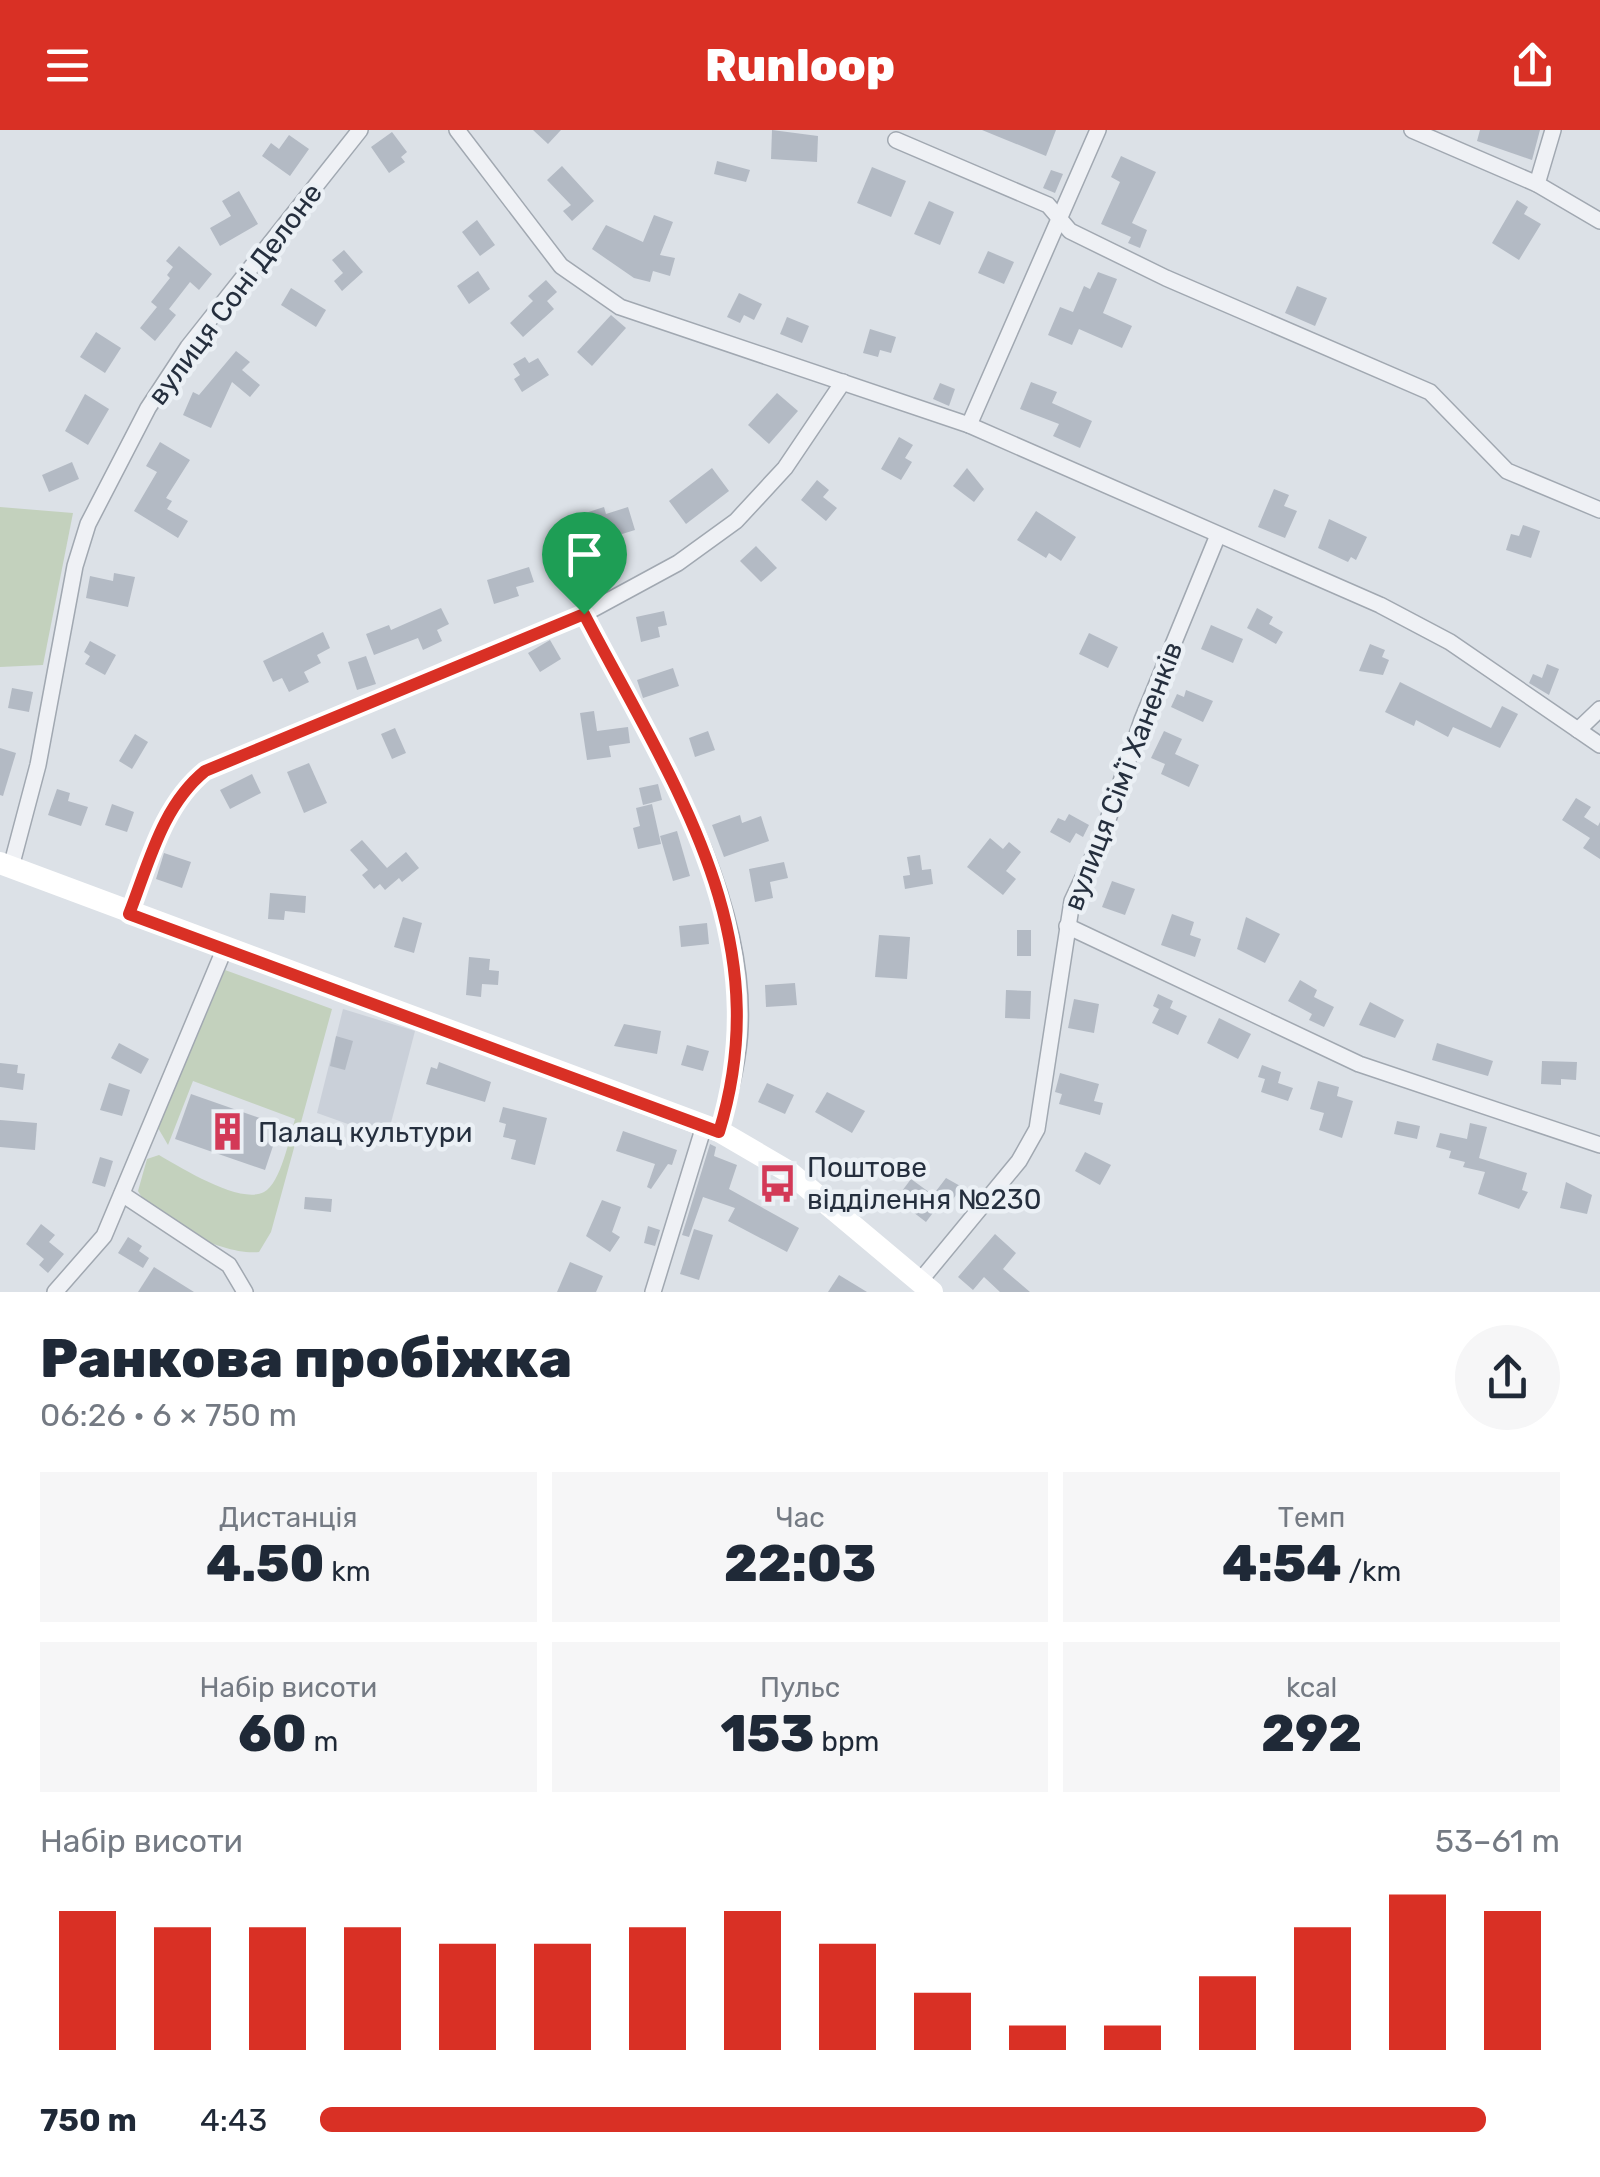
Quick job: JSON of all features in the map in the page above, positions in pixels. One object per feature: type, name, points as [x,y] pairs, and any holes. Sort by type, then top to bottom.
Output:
[{"type":"street","name":"вулиця Соні Делоне","points":[[6,865],[38,764],[75,566],[88,524],[148,408],[188,347],[360,130]]},
{"type":"street","points":[[457,130],[561,266],[583,285],[653,320],[702,332],[968,426],[1380,605],[1450,642],[1600,745]]},
{"type":"street","points":[[968,426],[1098,130]]},
{"type":"street","points":[[1412,130],[1536,184],[1600,221]]},
{"type":"street","points":[[1536,184],[1553,130]]},
{"type":"street","points":[[896,140],[1048,205],[1070,231],[1166,278],[1430,392],[1507,471],[1600,510]]},
{"type":"street","points":[[129,914],[169,812],[185,787],[205,771],[584,614],[678,563],[736,521],[785,468],[842,382]]},
{"type":"street","name":"вулиця Сімʼї Ханенків","points":[[926,1286],[1020,1162],[1037,1129],[1072,901],[1102,837],[1142,720],[1218,535]]},
{"type":"street","points":[[584,614],[688,815],[723,907],[738,972],[740,1027],[711,1128],[653,1292]]},
{"type":"street","points":[[1578,730],[1600,709]]},
{"type":"street","points":[[6,865],[224,950],[711,1128],[789,1172],[926,1286]]},
{"type":"street","points":[[1067,926],[1358,1064],[1600,1145]]},
{"type":"street","points":[[54,1292],[104,1236],[224,950]]},
{"type":"street","points":[[122,1194],[229,1265],[245,1292]]},
{"type":"shaded area","points":[[343,1009],[415,1031],[387,1138],[317,1113]]},
{"type":"green space","points":[[0,507],[73,513],[43,665],[0,667]]},
{"type":"green space","points":[[225,970],[332,1009],[271,1232],[259,1252],[228,1249],[192,1235],[159,1214],[138,1191],[147,1159],[159,1155],[210,1183],[253,1195],[270,1187],[280,1169],[295,1119],[193,1081],[168,1145],[158,1128]]},
{"type":"building","points":[[533,130],[561,130],[548,144]]},
{"type":"building","points":[[772,130],[818,136],[817,162],[771,159]]},
{"type":"building","points":[[982,130],[1056,130],[1046,156]]},
{"type":"building","points":[[1480,130],[1540,130],[1532,160],[1477,141]]},
{"type":"building","points":[[392,132],[407,152],[401,157],[405,162],[389,173],[371,147]]},
{"type":"building","points":[[289,135],[309,149],[290,176],[262,156],[271,143],[279,149]]},
{"type":"building","points":[[1121,156],[1156,172],[1132,223],[1147,230],[1140,248],[1128,243],[1131,237],[1101,224],[1120,182],[1111,177]]},
{"type":"building","points":[[717,161],[750,170],[746,182],[714,174]]},
{"type":"building","points":[[562,166],[594,201],[572,221],[563,211],[571,205],[547,180]]},
{"type":"building","points":[[872,167],[906,181],[891,217],[857,203]]},
{"type":"building","points":[[1051,170],[1063,174],[1055,193],[1043,188]]},
{"type":"building","points":[[239,191],[258,224],[220,246],[210,228],[231,216],[222,201]]},
{"type":"building","points":[[1517,200],[1528,207],[1524,214],[1541,224],[1519,260],[1492,243]]},
{"type":"building","points":[[929,201],[954,212],[940,245],[914,234]]},
{"type":"building","points":[[654,215],[673,222],[660,255],[675,258],[670,276],[653,271],[650,282],[634,278],[592,249],[606,225],[643,242]]},
{"type":"building","points":[[477,220],[495,245],[480,256],[462,232]]},
{"type":"building","points":[[179,246],[212,274],[199,290],[190,282],[169,309],[176,315],[155,341],[140,328],[157,307],[151,302],[170,278],[167,275],[173,267],[166,261]]},
{"type":"building","points":[[344,250],[363,272],[342,291],[334,281],[343,273],[332,260]]},
{"type":"building","points":[[988,251],[1014,262],[1004,284],[978,273]]},
{"type":"building","points":[[478,271],[490,289],[469,304],[457,286]]},
{"type":"building","points":[[1098,272],[1117,279],[1103,313],[1132,326],[1122,348],[1079,329],[1072,345],[1048,335],[1060,307],[1073,312],[1084,286],[1090,289]]},
{"type":"building","points":[[546,280],[557,292],[547,301],[554,309],[523,337],[510,323],[533,301],[528,296]]},
{"type":"building","points":[[1297,286],[1327,298],[1315,326],[1285,313]]},
{"type":"building","points":[[291,288],[326,310],[316,327],[281,305]]},
{"type":"building","points":[[739,293],[762,304],[754,320],[744,315],[740,323],[727,317]]},
{"type":"building","points":[[611,315],[626,328],[592,366],[577,352]]},
{"type":"building","points":[[787,317],[809,326],[802,343],[780,334]]},
{"type":"building","points":[[870,329],[896,337],[891,353],[880,350],[878,357],[863,353]]},
{"type":"building","points":[[96,332],[121,348],[105,373],[80,357]]},
{"type":"building","points":[[236,351],[250,362],[242,370],[260,385],[250,397],[232,382],[211,428],[183,415],[193,392],[199,395]]},
{"type":"building","points":[[525,357],[529,363],[538,358],[549,375],[522,392],[514,379],[520,375],[513,364]]},
{"type":"building","points":[[1031,382],[1057,392],[1052,403],[1092,421],[1080,448],[1053,436],[1059,424],[1020,409]]},
{"type":"building","points":[[940,383],[955,389],[949,406],[933,399]]},
{"type":"building","points":[[777,393],[798,411],[769,444],[748,425]]},
{"type":"building","points":[[85,394],[109,409],[88,445],[65,431]]},
{"type":"building","points":[[899,437],[913,445],[905,458],[912,462],[901,480],[881,469]]},
{"type":"building","points":[[160,442],[190,460],[166,498],[172,501],[167,509],[188,521],[178,538],[134,511],[157,472],[146,466]]},
{"type":"building","points":[[72,462],[79,479],[49,492],[42,475]]},
{"type":"building","points":[[712,468],[729,491],[686,524],[669,501]]},
{"type":"building","points":[[967,468],[984,489],[974,502],[953,486]]},
{"type":"building","points":[[817,480],[829,490],[823,497],[837,508],[826,521],[801,500]]},
{"type":"building","points":[[1274,489],[1289,495],[1284,506],[1297,511],[1285,538],[1258,527]]},
{"type":"building","points":[[604,507],[606,514],[628,507],[635,530],[570,550],[564,530],[579,525],[576,516]]},
{"type":"building","points":[[1036,511],[1076,537],[1061,561],[1049,553],[1046,558],[1017,540]]},
{"type":"building","points":[[1329,519],[1367,537],[1356,560],[1351,557],[1348,562],[1318,548]]},
{"type":"building","points":[[1523,525],[1540,531],[1531,558],[1506,550],[1511,534],[1519,536]]},
{"type":"building","points":[[756,546],[777,568],[761,582],[740,561]]},
{"type":"building","points":[[529,567],[534,582],[516,587],[519,596],[494,604],[487,580]]},
{"type":"building","points":[[114,573],[135,577],[128,607],[86,598],[90,576],[113,581]]},
{"type":"building","points":[[441,608],[449,624],[437,630],[442,641],[423,650],[418,638],[374,655],[366,634],[389,625],[391,630]]},
{"type":"building","points":[[1257,608],[1273,617],[1269,624],[1283,632],[1276,644],[1247,628]]},
{"type":"building","points":[[664,611],[667,625],[658,627],[660,637],[641,642],[636,617]]},
{"type":"building","points":[[1211,625],[1243,639],[1233,663],[1201,649]]},
{"type":"building","points":[[323,632],[330,648],[317,655],[321,663],[304,672],[309,682],[289,692],[282,678],[273,682],[263,661]]},
{"type":"building","points":[[1089,633],[1118,647],[1108,668],[1079,654]]},
{"type":"building","points":[[550,640],[561,659],[540,672],[528,653]]},
{"type":"building","points":[[90,641],[116,655],[105,675],[85,664],[90,656],[84,652]]},
{"type":"building","points":[[1370,644],[1385,650],[1382,657],[1389,660],[1383,675],[1359,671]]},
{"type":"building","points":[[366,656],[376,684],[357,690],[348,662]]},
{"type":"building","points":[[1547,664],[1559,669],[1549,695],[1529,683],[1533,674],[1542,678]]},
{"type":"building","points":[[673,668],[679,686],[643,698],[637,680]]},
{"type":"building","points":[[1400,682],[1491,728],[1502,706],[1518,714],[1500,748],[1453,727],[1448,737],[1416,720],[1414,726],[1385,712]]},
{"type":"building","points":[[12,688],[33,692],[29,712],[8,708]]},
{"type":"building","points":[[1186,690],[1213,701],[1203,722],[1171,707],[1177,694],[1184,697]]},
{"type":"building","points":[[594,711],[597,731],[628,727],[630,743],[609,746],[611,757],[587,760],[580,713]]},
{"type":"building","points":[[395,728],[406,753],[392,759],[381,734]]},
{"type":"building","points":[[708,731],[715,750],[695,757],[689,738]]},
{"type":"building","points":[[1164,731],[1182,739],[1175,754],[1199,765],[1189,787],[1161,774],[1165,764],[1151,758]]},
{"type":"building","points":[[135,734],[148,742],[132,769],[119,761]]},
{"type":"building","points":[[0,748],[16,753],[3,796],[0,795]]},
{"type":"building","points":[[309,763],[327,803],[304,813],[287,772]]},
{"type":"building","points":[[252,774],[261,793],[230,809],[220,790]]},
{"type":"building","points":[[658,784],[662,800],[643,805],[639,788]]},
{"type":"building","points":[[57,789],[70,793],[68,801],[88,807],[81,826],[48,815]]},
{"type":"building","points":[[1576,798],[1591,807],[1584,817],[1598,826],[1600,822],[1600,859],[1583,848],[1590,838],[1562,820]]},
{"type":"building","points":[[112,804],[134,812],[127,832],[105,825]]},
{"type":"building","points":[[652,804],[661,844],[638,849],[633,828],[640,826],[636,808]]},
{"type":"building","points":[[1069,814],[1089,825],[1083,837],[1076,833],[1070,843],[1050,832],[1058,818],[1065,821]]},
{"type":"building","points":[[740,815],[742,823],[761,816],[769,841],[724,857],[712,825]]},
{"type":"building","points":[[677,831],[690,876],[673,881],[660,836]]},
{"type":"building","points":[[990,838],[1003,849],[1009,842],[1021,852],[1006,871],[1016,879],[1003,895],[967,867]]},
{"type":"building","points":[[362,840],[387,868],[406,852],[419,868],[385,890],[380,884],[374,889],[362,875],[368,870],[350,850]]},
{"type":"building","points":[[164,853],[191,862],[182,888],[156,879]]},
{"type":"building","points":[[920,855],[922,870],[931,869],[933,884],[905,889],[903,876],[910,875],[907,857]]},
{"type":"building","points":[[784,862],[788,878],[770,882],[773,898],[755,902],[749,869]]},
{"type":"building","points":[[1112,881],[1135,889],[1125,915],[1102,907]]},
{"type":"building","points":[[270,893],[306,896],[305,913],[285,911],[284,920],[268,919]]},
{"type":"building","points":[[1172,914],[1194,922],[1190,935],[1201,939],[1195,957],[1161,945]]},
{"type":"building","points":[[403,917],[422,923],[414,953],[394,947]]},
{"type":"building","points":[[1246,917],[1280,934],[1265,963],[1237,949]]},
{"type":"building","points":[[707,923],[709,944],[681,947],[679,926]]},
{"type":"building","points":[[1017,930],[1031,930],[1031,956],[1017,956]]},
{"type":"building","points":[[879,935],[910,937],[907,979],[875,977]]},
{"type":"building","points":[[469,957],[490,959],[489,970],[499,971],[498,985],[482,984],[481,997],[466,995]]},
{"type":"building","points":[[1300,980],[1317,990],[1314,997],[1334,1007],[1324,1027],[1309,1020],[1312,1014],[1288,1001]]},
{"type":"building","points":[[795,983],[797,1005],[766,1007],[765,985]]},
{"type":"building","points":[[1006,990],[1031,991],[1030,1019],[1005,1018]]},
{"type":"building","points":[[1158,994],[1173,1001],[1170,1008],[1187,1016],[1178,1035],[1152,1023],[1159,1009],[1153,1006]]},
{"type":"building","points":[[1074,999],[1099,1004],[1094,1033],[1068,1028]]},
{"type":"building","points":[[1370,1002],[1404,1020],[1395,1038],[1359,1025]]},
{"type":"building","points":[[1219,1018],[1251,1034],[1238,1059],[1207,1043]]},
{"type":"building","points":[[624,1024],[661,1031],[657,1054],[614,1046]]},
{"type":"building","points":[[336,1036],[353,1041],[345,1070],[330,1066]]},
{"type":"building","points":[[119,1043],[149,1059],[141,1074],[111,1058]]},
{"type":"building","points":[[1437,1043],[1493,1061],[1488,1076],[1432,1060]]},
{"type":"building","points":[[687,1045],[709,1051],[703,1071],[681,1065]]},
{"type":"building","points":[[1542,1061],[1577,1062],[1576,1080],[1561,1079],[1561,1085],[1541,1084]]},
{"type":"building","points":[[439,1062],[491,1082],[485,1102],[426,1084],[431,1067],[437,1069]]},
{"type":"building","points":[[0,1063],[18,1065],[17,1073],[25,1074],[23,1090],[0,1087]]},
{"type":"building","points":[[1262,1065],[1281,1072],[1278,1083],[1293,1088],[1288,1101],[1261,1092],[1265,1079],[1258,1077]]},
{"type":"building","points":[[1060,1073],[1099,1084],[1094,1101],[1103,1103],[1100,1115],[1059,1104],[1062,1094],[1055,1092]]},
{"type":"building","points":[[1318,1081],[1339,1087],[1337,1096],[1353,1101],[1342,1138],[1319,1130],[1324,1113],[1310,1109]]},
{"type":"building","points":[[109,1083],[130,1090],[122,1116],[100,1110]]},
{"type":"building","points":[[767,1083],[794,1095],[785,1114],[758,1102]]},
{"type":"building","points":[[827,1092],[865,1111],[852,1133],[815,1112]]},
{"type":"building","name":"Палац культури","points":[[191,1094],[280,1125],[265,1170],[175,1139]]},
{"type":"building","points":[[503,1107],[547,1118],[535,1165],[511,1159],[516,1140],[503,1137],[506,1124],[499,1122]]},
{"type":"building","points":[[0,1120],[37,1123],[35,1150],[0,1147]]},
{"type":"building","points":[[1397,1121],[1420,1126],[1417,1139],[1394,1134]]},
{"type":"building","points":[[1470,1123],[1487,1127],[1479,1158],[1527,1173],[1522,1190],[1528,1192],[1519,1209],[1478,1194],[1485,1172],[1463,1167],[1465,1162],[1449,1158],[1451,1151],[1436,1147],[1440,1133],[1467,1139]]},
{"type":"building","points":[[623,1131],[677,1150],[672,1165],[668,1164],[651,1189],[647,1187],[655,1164],[616,1151]]},
{"type":"building","points":[[710,1144],[716,1147],[714,1156],[737,1165],[729,1189],[799,1228],[787,1252],[728,1221],[735,1208],[703,1197],[689,1237],[682,1235]]},
{"type":"building","points":[[1085,1152],[1111,1165],[1100,1185],[1075,1171]]},
{"type":"building","points":[[100,1157],[113,1161],[105,1187],[92,1183]]},
{"type":"building","points":[[946,1178],[962,1187],[944,1211],[938,1206],[926,1222],[896,1199],[911,1179],[933,1195]]},
{"type":"building","points":[[1566,1182],[1592,1195],[1587,1214],[1560,1208]]},
{"type":"building","points":[[305,1197],[332,1199],[331,1212],[304,1209]]},
{"type":"building","points":[[602,1200],[621,1207],[612,1232],[620,1237],[610,1252],[586,1236]]},
{"type":"building","points":[[41,1224],[55,1235],[49,1242],[64,1254],[48,1273],[39,1265],[44,1259],[26,1244]]},
{"type":"building","points":[[648,1226],[660,1230],[655,1246],[644,1243]]},
{"type":"building","points":[[694,1229],[713,1235],[699,1280],[680,1274]]},
{"type":"building","points":[[995,1234],[1016,1253],[1003,1269],[1030,1292],[1000,1292],[984,1277],[973,1290],[958,1277]]},
{"type":"building","points":[[128,1237],[142,1246],[139,1251],[149,1258],[143,1268],[118,1253]]},
{"type":"building","points":[[570,1262],[603,1276],[596,1292],[557,1292]]},
{"type":"building","points":[[154,1267],[194,1292],[138,1292]]},
{"type":"building","points":[[839,1275],[867,1292],[828,1292]]},
{"type":"place","name":"Палац культури","points":[[228,1132]]},
{"type":"place","name":"Поштове відділення №230","points":[[777,1183]]},
{"type":"route","points":[[584,614],[688,815],[723,907],[738,972],[740,1027],[729,1099],[719,1132],[129,914],[169,812],[185,787],[205,771],[584,614]]}]
